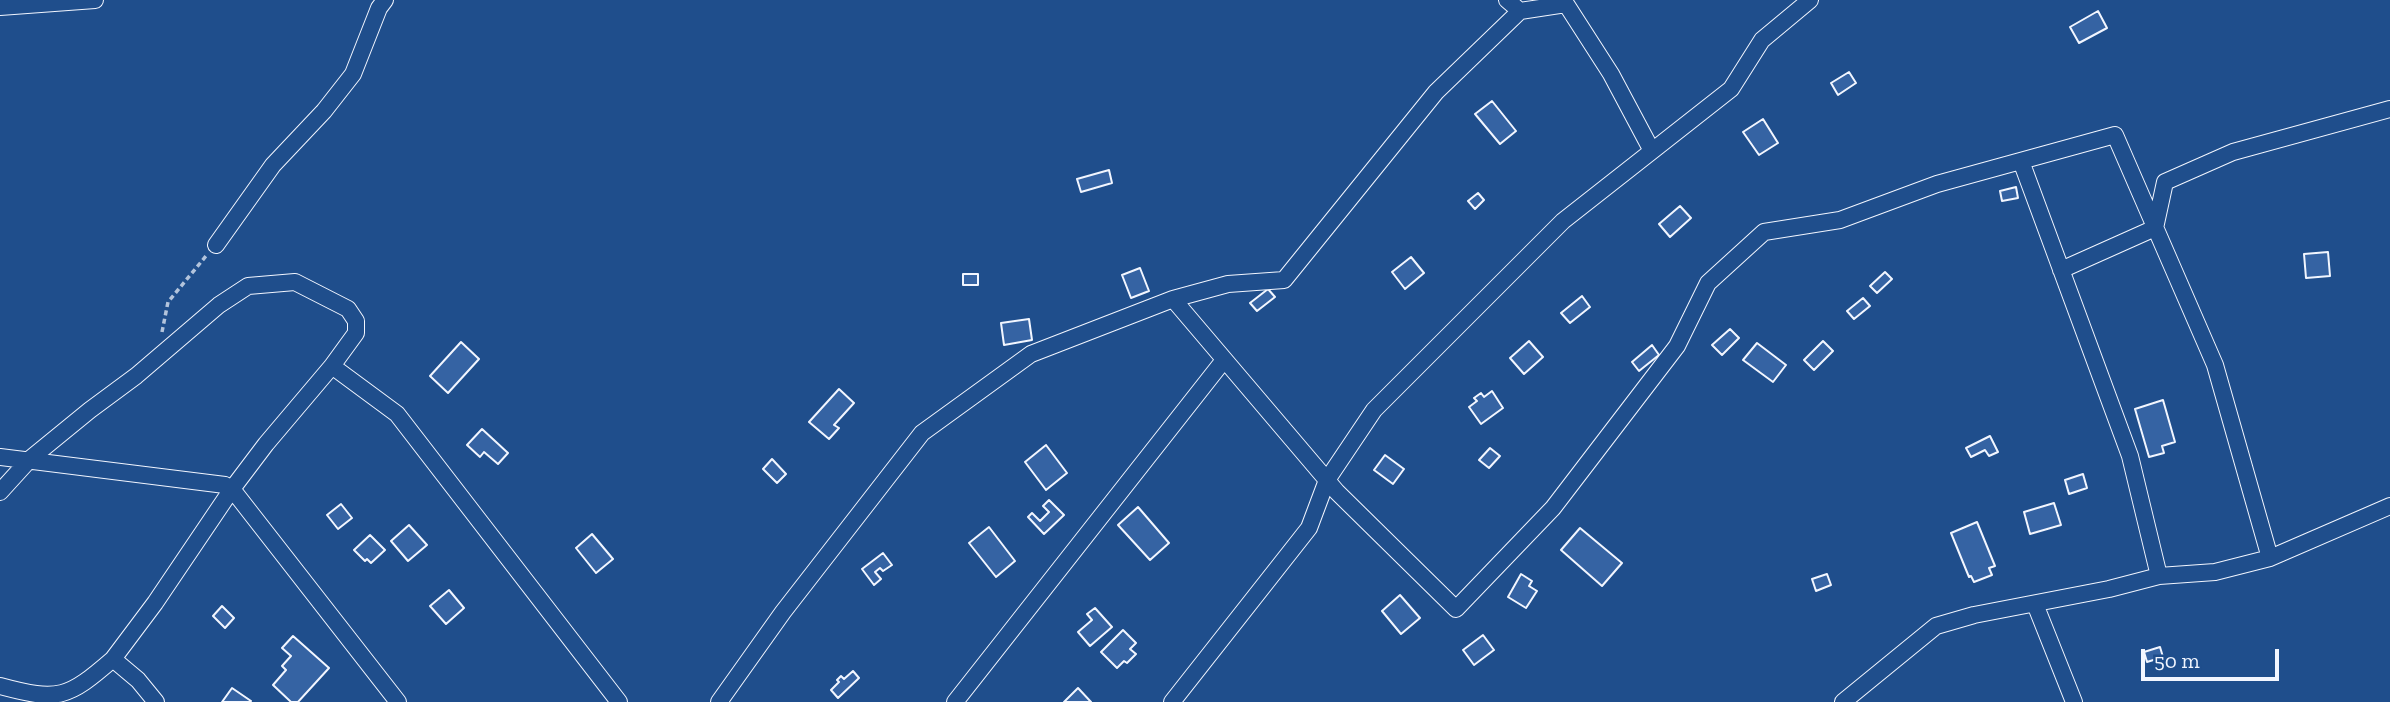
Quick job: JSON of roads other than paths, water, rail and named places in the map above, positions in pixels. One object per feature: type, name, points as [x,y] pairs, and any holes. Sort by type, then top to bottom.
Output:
[{"type":"street","points":[[0,7],[95,0]]},
{"type":"street","points":[[216,244],[273,165],[324,111],[353,74],[379,8],[385,0]]},
{"type":"street","points":[[1507,0],[1520,11]]},
{"type":"street","points":[[1172,702],[1309,528],[1327,480],[1374,410],[1563,221],[1731,89],[1762,40],[1810,0]]},
{"type":"street","points":[[719,702],[783,612],[922,433],[1031,354],[1173,299],[1228,284],[1284,280],[1436,92],[1520,11],[1566,4],[1611,74],[1652,151]]},
{"type":"street","points":[[2155,228],[2165,182],[2233,152],[2390,109]]},
{"type":"street","points":[[1173,299],[1327,480],[1456,609],[1553,508],[1677,346],[1708,283],[1764,232],[1840,220],[1937,184],[2115,135],[2215,365],[2270,558]]},
{"type":"street","points":[[2021,161],[2130,456],[2159,576]]},
{"type":"street","points":[[2062,270],[2155,228]]},
{"type":"street","points":[[0,492],[30,460],[219,305],[248,286],[295,282],[348,309],[356,321],[356,334],[232,489],[155,603],[113,659],[65,699],[47,700],[0,686]]},
{"type":"street","points":[[955,702],[1224,360]]},
{"type":"street","points":[[332,366],[397,414],[619,702]]},
{"type":"street","points":[[0,457],[225,485],[232,489],[398,702]]},
{"type":"street","points":[[1843,702],[1936,626],[1974,615],[2159,576],[2215,572],[2270,558],[2390,506]]},
{"type":"street","points":[[2035,604],[2074,702]]},
{"type":"street","points":[[113,659],[138,681],[156,702]]}]
